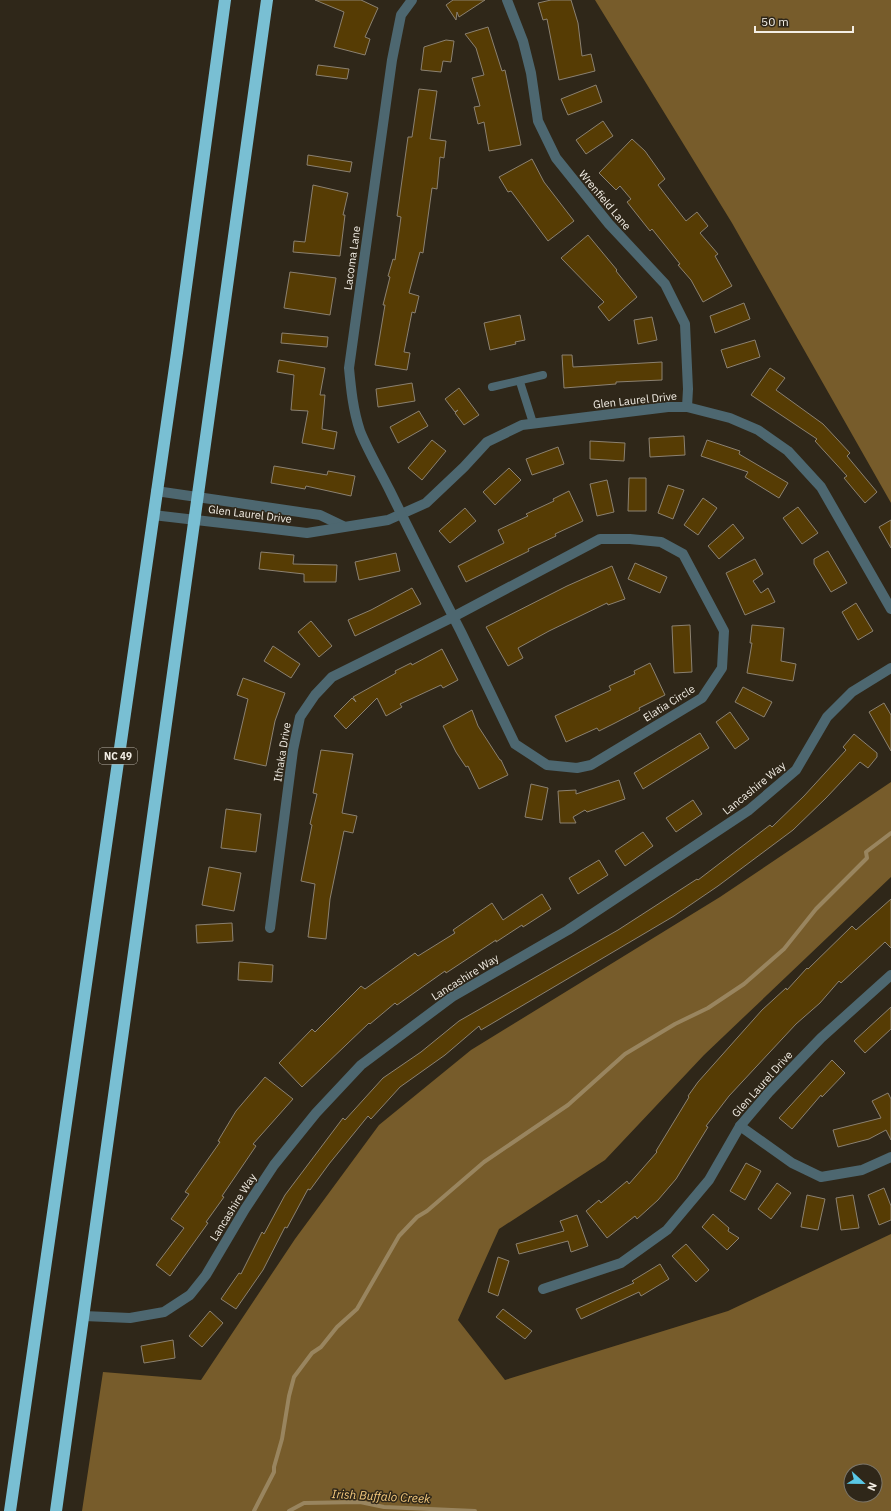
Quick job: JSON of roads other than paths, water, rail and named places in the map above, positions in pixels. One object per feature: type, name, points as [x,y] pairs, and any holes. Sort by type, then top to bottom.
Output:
[{"type":"highway","name":"NC 49","points":[[10,1511],[179,337],[224,0]]},
{"type":"highway","points":[[56,1511],[267,0]]},
{"type":"street","name":"Lacoma Lane","points":[[400,515],[360,432],[353,406],[349,368],[392,60],[401,15],[412,0]]},
{"type":"street","name":"Wrenfield Lane","points":[[507,0],[523,40],[531,73],[538,121],[556,158],[609,224],[665,284],[685,324],[687,407]]},
{"type":"street","name":"Glen Laurel Drive","points":[[153,515],[307,533],[343,526],[388,520],[426,503],[464,467],[487,442],[522,425],[668,407],[687,407],[730,418],[758,430],[788,451],[821,487],[891,609]]},
{"type":"street","name":"Glen Laurel Drive","points":[[156,491],[320,515],[343,526]]},
{"type":"street","name":"Elatia Circle","points":[[400,515],[453,616],[515,744],[547,765],[577,768],[591,765],[702,698],[722,668],[724,631],[683,554],[660,542],[630,538],[600,539],[453,616]]},
{"type":"street","name":"Ithaka Drive","points":[[270,928],[293,750],[300,718],[315,696],[332,677],[453,616]]},
{"type":"street","name":"Lancashire Way","points":[[84,1316],[130,1318],[164,1312],[190,1295],[206,1274],[245,1209],[274,1165],[316,1113],[361,1066],[452,997],[568,930],[749,810],[796,770],[827,717],[852,692],[891,668]]},
{"type":"street","name":"Glen Laurel Drive","points":[[543,1289],[621,1263],[667,1230],[709,1180],[740,1126],[821,1038],[891,975]]},
{"type":"street","points":[[740,1126],[792,1163],[821,1177],[862,1170],[891,1157]]},
{"type":"lane","points":[[492,387],[520,382],[543,375]]},
{"type":"lane","points":[[520,382],[533,424]]},
{"type":"waterway","points":[[254,1511],[274,1472],[294,1377],[312,1353],[321,1347],[337,1327],[357,1309],[399,1236],[417,1217],[427,1211],[484,1162],[568,1105],[625,1054],[675,1024],[708,1008],[744,984],[784,949],[816,909],[867,858],[866,852],[891,833]]},
{"type":"waterway","name":"Irish Buffalo Creek","points":[[289,1511],[304,1503],[360,1502],[384,1507],[475,1511]]}]
